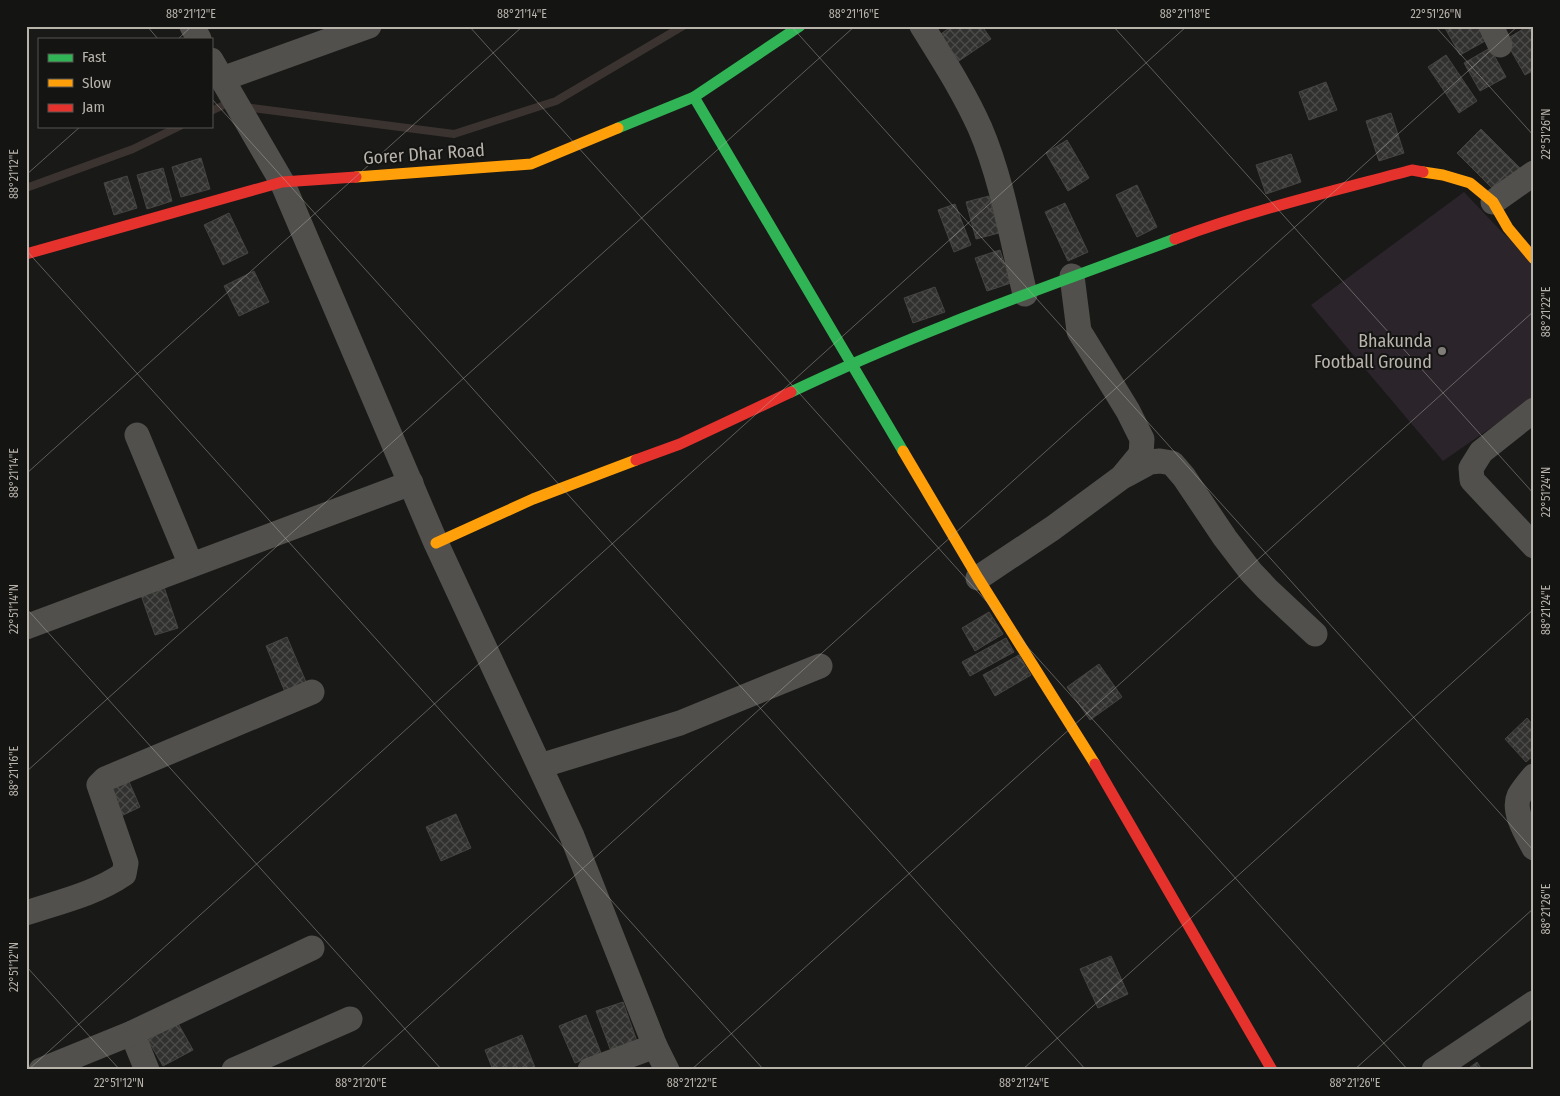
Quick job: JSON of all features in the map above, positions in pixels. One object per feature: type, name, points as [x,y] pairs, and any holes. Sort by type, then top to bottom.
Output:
[{"type":"street","points":[[192,26],[198,38]]},
{"type":"street","points":[[369,26],[222,78],[282,182],[436,543],[572,836],[655,1046],[667,1070]]},
{"type":"street","name":"Gorer Dhar Road","points":[[26,254],[282,182],[531,164],[694,97],[800,26]]},
{"type":"street","points":[[922,26],[959,84],[981,130],[998,182],[1025,294]]},
{"type":"street","points":[[694,97],[978,578],[1085,747],[1272,1070]]},
{"type":"street","points":[[436,543],[532,498],[680,444],[852,363],[963,317],[1198,230],[1327,192],[1412,170],[1443,175],[1470,183],[1492,202],[1508,228],[1534,259]]},
{"type":"street","points":[[1492,202],[1534,173]]},
{"type":"street","points":[[1072,276],[1079,331],[1128,411],[1142,439],[1141,454],[1122,477]]},
{"type":"street","points":[[1534,410],[1481,452],[1471,468],[1472,480],[1534,546]]},
{"type":"street","points":[[137,435],[191,565]]},
{"type":"street","points":[[978,578],[1053,528],[1122,477],[1150,462],[1160,461],[1172,463],[1251,572],[1315,634]]},
{"type":"street","points":[[26,627],[411,483]]},
{"type":"street","points":[[540,766],[680,723],[820,666]]},
{"type":"street","points":[[26,913],[93,891],[124,874],[126,863],[99,785],[104,779],[312,692]]},
{"type":"street","points":[[1534,776],[1518,798],[1518,809],[1522,827],[1534,848]]},
{"type":"street","points":[[41,1070],[132,1033],[312,948]]},
{"type":"street","points":[[1439,1069],[1534,1003]]},
{"type":"street","points":[[234,1070],[350,1019]]},
{"type":"street","points":[[132,1033],[147,1070]]},
{"type":"street","points":[[590,1070],[655,1046]]},
{"type":"shaded area","name":"Bhakunda Football Ground","points":[[1464,192],[1502,232],[1534,260],[1534,398],[1443,461],[1311,305]]},
{"type":"building","points":[[952,26],[982,26],[991,39],[956,63],[938,36]]},
{"type":"building","points":[[1444,26],[1479,26],[1487,40],[1460,55]]},
{"type":"building","points":[[1531,26],[1534,31],[1534,70],[1525,75],[1505,40]]},
{"type":"building","points":[[1490,48],[1506,77],[1480,91],[1464,63]]},
{"type":"building","points":[[1446,55],[1477,101],[1459,113],[1428,67]]},
{"type":"building","points":[[1326,82],[1337,110],[1309,120],[1299,92]]},
{"type":"building","points":[[1391,113],[1404,153],[1379,161],[1366,121]]},
{"type":"building","points":[[1481,129],[1522,170],[1498,194],[1457,153]]},
{"type":"building","points":[[1067,140],[1089,178],[1068,191],[1046,153]]},
{"type":"building","points":[[1291,154],[1301,182],[1266,194],[1256,165]]},
{"type":"building","points":[[201,158],[210,189],[181,197],[172,167]]},
{"type":"building","points":[[163,168],[172,201],[147,209],[137,175]]},
{"type":"building","points":[[127,176],[137,208],[114,215],[104,183]]},
{"type":"building","points":[[1137,185],[1157,227],[1137,237],[1116,195]]},
{"type":"building","points":[[989,196],[999,233],[976,239],[966,202]]},
{"type":"building","points":[[1065,203],[1088,252],[1068,261],[1045,212]]},
{"type":"building","points":[[955,204],[971,245],[954,252],[938,210]]},
{"type":"building","points":[[229,213],[248,253],[223,265],[204,225]]},
{"type":"building","points":[[1000,250],[1011,283],[987,291],[975,258]]},
{"type":"building","points":[[254,271],[269,302],[239,316],[224,286]]},
{"type":"building","points":[[935,287],[945,312],[913,323],[904,298]]},
{"type":"building","points":[[164,587],[178,628],[155,635],[141,595]]},
{"type":"building","points":[[989,612],[1003,634],[975,651],[962,628]]},
{"type":"building","points":[[287,637],[306,682],[285,692],[266,646]]},
{"type":"building","points":[[1006,638],[1014,652],[970,676],[962,662]]},
{"type":"building","points":[[1019,655],[1031,675],[995,696],[983,675]]},
{"type":"building","points":[[1099,664],[1122,697],[1090,720],[1067,687]]},
{"type":"building","points":[[1527,718],[1534,726],[1534,755],[1526,762],[1505,739]]},
{"type":"building","points":[[127,777],[140,807],[117,818],[103,788]]},
{"type":"building","points":[[456,814],[471,848],[441,861],[426,827]]},
{"type":"building","points":[[1111,956],[1128,994],[1098,1008],[1080,969]]},
{"type":"building","points":[[623,1002],[638,1044],[612,1054],[596,1011]]},
{"type":"building","points":[[586,1015],[601,1053],[575,1063],[559,1026]]},
{"type":"building","points":[[175,1018],[193,1050],[163,1066],[145,1035]]},
{"type":"building","points":[[522,1035],[536,1070],[493,1070],[485,1050]]},
{"type":"building","points":[[1477,1062],[1482,1070],[1466,1070]]},
{"type":"waterway","points":[[245,107],[454,134],[556,101],[683,26]]},
{"type":"waterway","points":[[212,111],[226,104],[231,105]]},
{"type":"waterway","points":[[26,188],[133,149],[176,128]]},
{"type":"traffic: fast","points":[[618,128],[694,97],[800,26]]},
{"type":"traffic: fast","points":[[694,97],[903,451]]},
{"type":"traffic: fast","points":[[791,392],[933,330],[1175,239]]},
{"type":"traffic: slow","points":[[356,177],[531,164],[618,128]]},
{"type":"traffic: slow","points":[[1423,172],[1443,175],[1470,183],[1493,202],[1508,228],[1534,259]]},
{"type":"traffic: slow","points":[[903,451],[978,578],[1095,764]]},
{"type":"traffic: slow","points":[[436,543],[533,499],[636,460]]},
{"type":"traffic: jam","points":[[1175,239],[1233,219],[1323,193],[1412,170],[1423,172]]},
{"type":"traffic: jam","points":[[26,254],[282,182],[356,177]]},
{"type":"traffic: jam","points":[[636,460],[680,444],[791,392]]},
{"type":"traffic: jam","points":[[1095,764],[1272,1070]]},
{"type":"place","name":"Bhakunda Football Ground","points":[[1442,351]]}]
